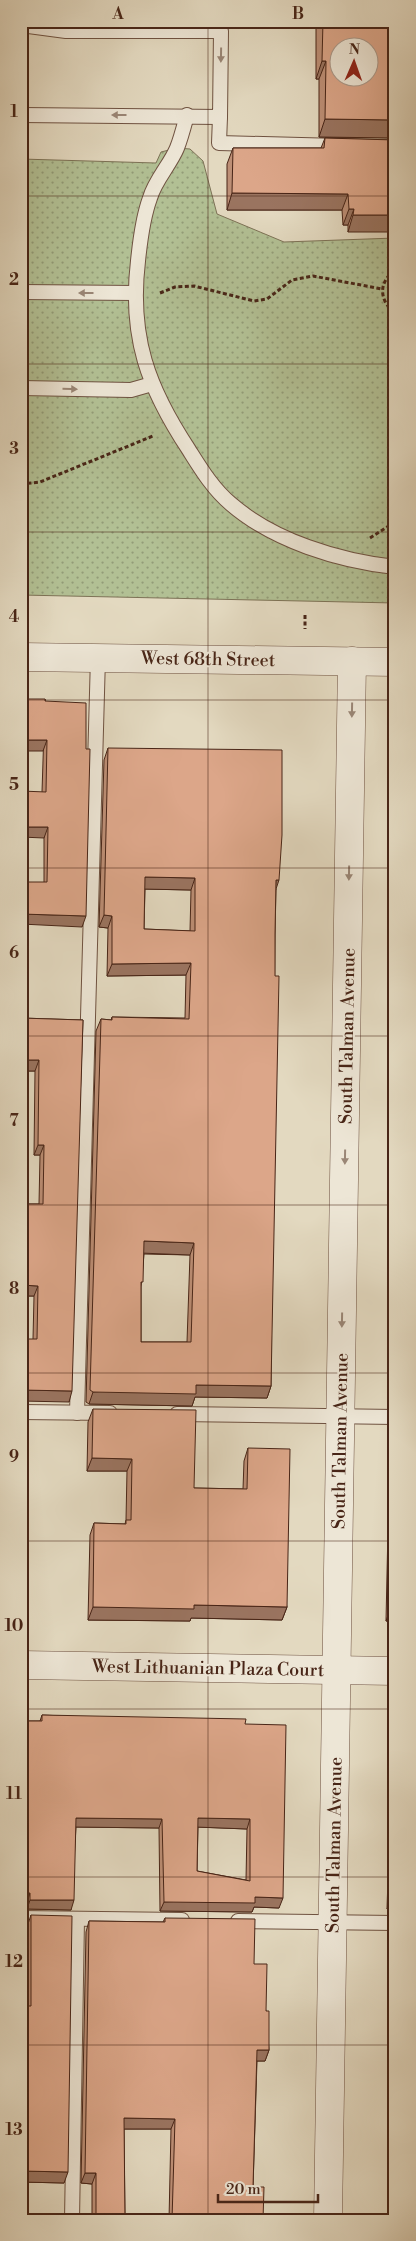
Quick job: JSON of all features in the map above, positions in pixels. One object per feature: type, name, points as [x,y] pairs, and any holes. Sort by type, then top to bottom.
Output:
[{"type":"street","name":"West 68th Street","points":[[21,656],[395,662]]},
{"type":"street","name":"South Talman Avenue","points":[[328,2220],[352,661]]},
{"type":"street","name":"West Lithuanian Plaza Court","points":[[21,1665],[395,1671]]},
{"type":"lane","points":[[21,25],[66,31],[221,31],[219,143],[356,146]]},
{"type":"lane","points":[[21,114],[220,117]]},
{"type":"lane","points":[[188,116],[177,148],[150,197],[138,260],[135,299],[138,333],[152,384],[174,427],[216,490],[231,504],[280,536],[311,549],[360,562],[395,567]]},
{"type":"lane","points":[[21,292],[135,299]]},
{"type":"lane","points":[[21,388],[130,390],[152,384]]},
{"type":"lane","points":[[76,1413],[98,657]]},
{"type":"lane","points":[[21,1412],[126,1413]]},
{"type":"lane","points":[[165,1414],[395,1417]]},
{"type":"lane","points":[[21,1918],[195,1920]]},
{"type":"lane","points":[[72,2220],[77,1919]]},
{"type":"lane","points":[[224,1921],[395,1923]]},
{"type":"path","points":[[395,271],[384,281],[382,289],[384,303],[395,312]]},
{"type":"path","points":[[135,299],[175,286],[194,286],[254,301],[268,299],[292,280],[313,276],[382,289]]},
{"type":"path","points":[[21,484],[40,482],[174,427]]},
{"type":"path","points":[[305,615],[305,634]]},
{"type":"green space","points":[[177,148],[190,149],[203,161],[217,214],[284,242],[395,238],[395,603],[21,595],[21,159],[156,163],[161,152]]},
{"type":"building","points":[[323,21],[395,21],[395,120],[325,119],[326,61],[322,61]]},
{"type":"building","points":[[325,138],[395,140],[395,215],[353,215],[354,209],[349,209],[348,194],[232,193],[233,148],[324,148]]},
{"type":"building","points":[[21,699],[86,703],[86,749],[90,749],[86,916],[21,914],[21,882],[47,882],[48,827],[21,827],[21,791],[46,792],[47,740],[21,740]]},
{"type":"building","points":[[108,748],[282,750],[282,835],[279,880],[276,880],[275,934],[275,976],[279,976],[271,1386],[196,1385],[196,1394],[93,1392],[90,1390],[101,1019],[112,1020],[112,1017],[189,1019],[191,963],[112,964],[112,916],[104,915]],"holes":[[[145,877],[195,878],[195,931],[144,929]],[[144,1241],[194,1243],[191,1342],[141,1342],[141,1282],[143,1282]]]},
{"type":"building","points":[[21,1018],[83,1020],[72,1391],[21,1390],[21,1339],[37,1339],[38,1286],[21,1285],[21,1204],[43,1204],[44,1145],[38,1145],[39,1060],[21,1060]]},
{"type":"building","points":[[93,1409],[196,1410],[194,1488],[247,1489],[248,1448],[290,1449],[287,1607],[194,1605],[194,1609],[93,1607],[94,1523],[126,1524],[126,1520],[131,1520],[132,1459],[92,1458]]},
{"type":"building","points":[[394,1423],[395,1609],[390,1609]]},
{"type":"building","points":[[42,1715],[246,1719],[245,1724],[286,1725],[283,1898],[255,1897],[255,1903],[164,1902],[162,1819],[76,1818],[74,1900],[30,1900],[30,1893],[21,1893],[21,1721],[42,1721]],"holes":[[[198,1818],[250,1819],[250,1881],[197,1871]]]},
{"type":"building","points":[[392,1752],[395,1752],[395,1790],[392,1790]]},
{"type":"building","points":[[391,1867],[395,1867],[395,1899],[391,1899]]},
{"type":"building","points":[[31,1915],[72,1916],[68,2172],[21,2171],[21,2006],[31,2006]]},
{"type":"building","points":[[165,1918],[255,1919],[254,1964],[267,1964],[266,2011],[269,2011],[269,2050],[257,2050],[253,2187],[264,2187],[263,2220],[172,2220],[175,2119],[124,2118],[125,2220],[96,2220],[96,2173],[85,2173],[89,1921],[165,1922]]}]
